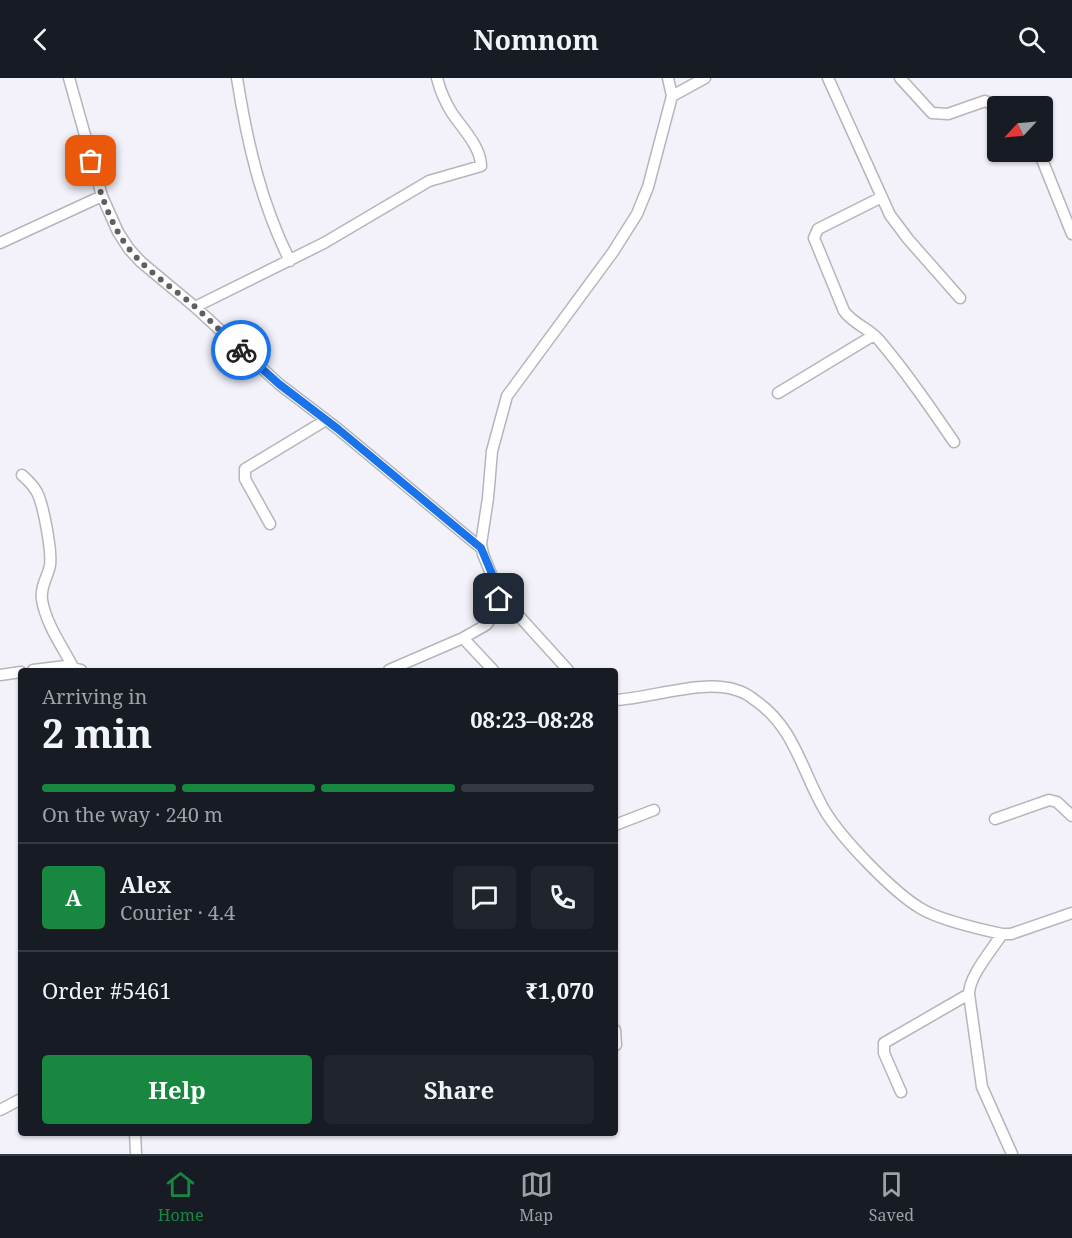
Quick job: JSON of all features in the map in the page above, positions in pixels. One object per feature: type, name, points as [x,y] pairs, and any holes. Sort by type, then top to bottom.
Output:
[{"type":"street","points":[[69,78],[102,196],[118,232],[129,249],[279,384],[481,548],[498,588],[499,596],[496,610],[490,621],[463,638],[395,668]]},
{"type":"street","points":[[237,78],[258,182],[290,261]]},
{"type":"street","points":[[195,307],[290,261],[429,181],[481,166],[469,137],[448,107],[437,78]]},
{"type":"street","points":[[481,548],[492,451],[507,396],[613,252],[637,214],[648,187],[672,96],[668,78]]},
{"type":"street","points":[[672,96],[705,78]]},
{"type":"street","points":[[828,78],[890,215],[960,298]]},
{"type":"street","points":[[900,78],[932,112],[948,114],[987,102]]},
{"type":"street","points":[[1043,162],[1072,234]]},
{"type":"street","points":[[0,243],[102,196]]},
{"type":"street","points":[[882,197],[818,229],[814,237],[844,310],[874,335],[954,442]]},
{"type":"street","points":[[778,393],[874,335]]},
{"type":"street","points":[[270,524],[245,479],[244,469],[326,420]]},
{"type":"street","points":[[22,475],[39,497],[50,550],[50,565],[42,586],[43,603],[55,634],[76,668]]},
{"type":"street","points":[[499,596],[566,668]]},
{"type":"street","points":[[463,638],[491,668]]},
{"type":"street","points":[[0,675],[18,672]]},
{"type":"street","points":[[618,700],[711,687],[734,689],[748,695],[771,712],[782,724],[830,818],[858,851],[892,885],[925,911],[1002,934],[1011,934],[1072,913]]},
{"type":"street","points":[[995,819],[1049,800],[1057,802],[1072,816]]},
{"type":"street","points":[[618,824],[634,820],[654,810]]},
{"type":"street","points":[[1002,934],[974,977],[969,987],[969,994],[982,1087],[1012,1154]]},
{"type":"street","points":[[901,1092],[883,1048],[884,1043],[969,994]]},
{"type":"street","points":[[0,1110],[18,1101]]},
{"type":"street","points":[[135,1136],[136,1154]]},
{"type":"way so far","points":[[91,161],[106,208],[129,249],[241,350]]},
{"type":"route","points":[[241,350],[279,384],[338,429],[481,548],[498,588],[499,599]]}]
